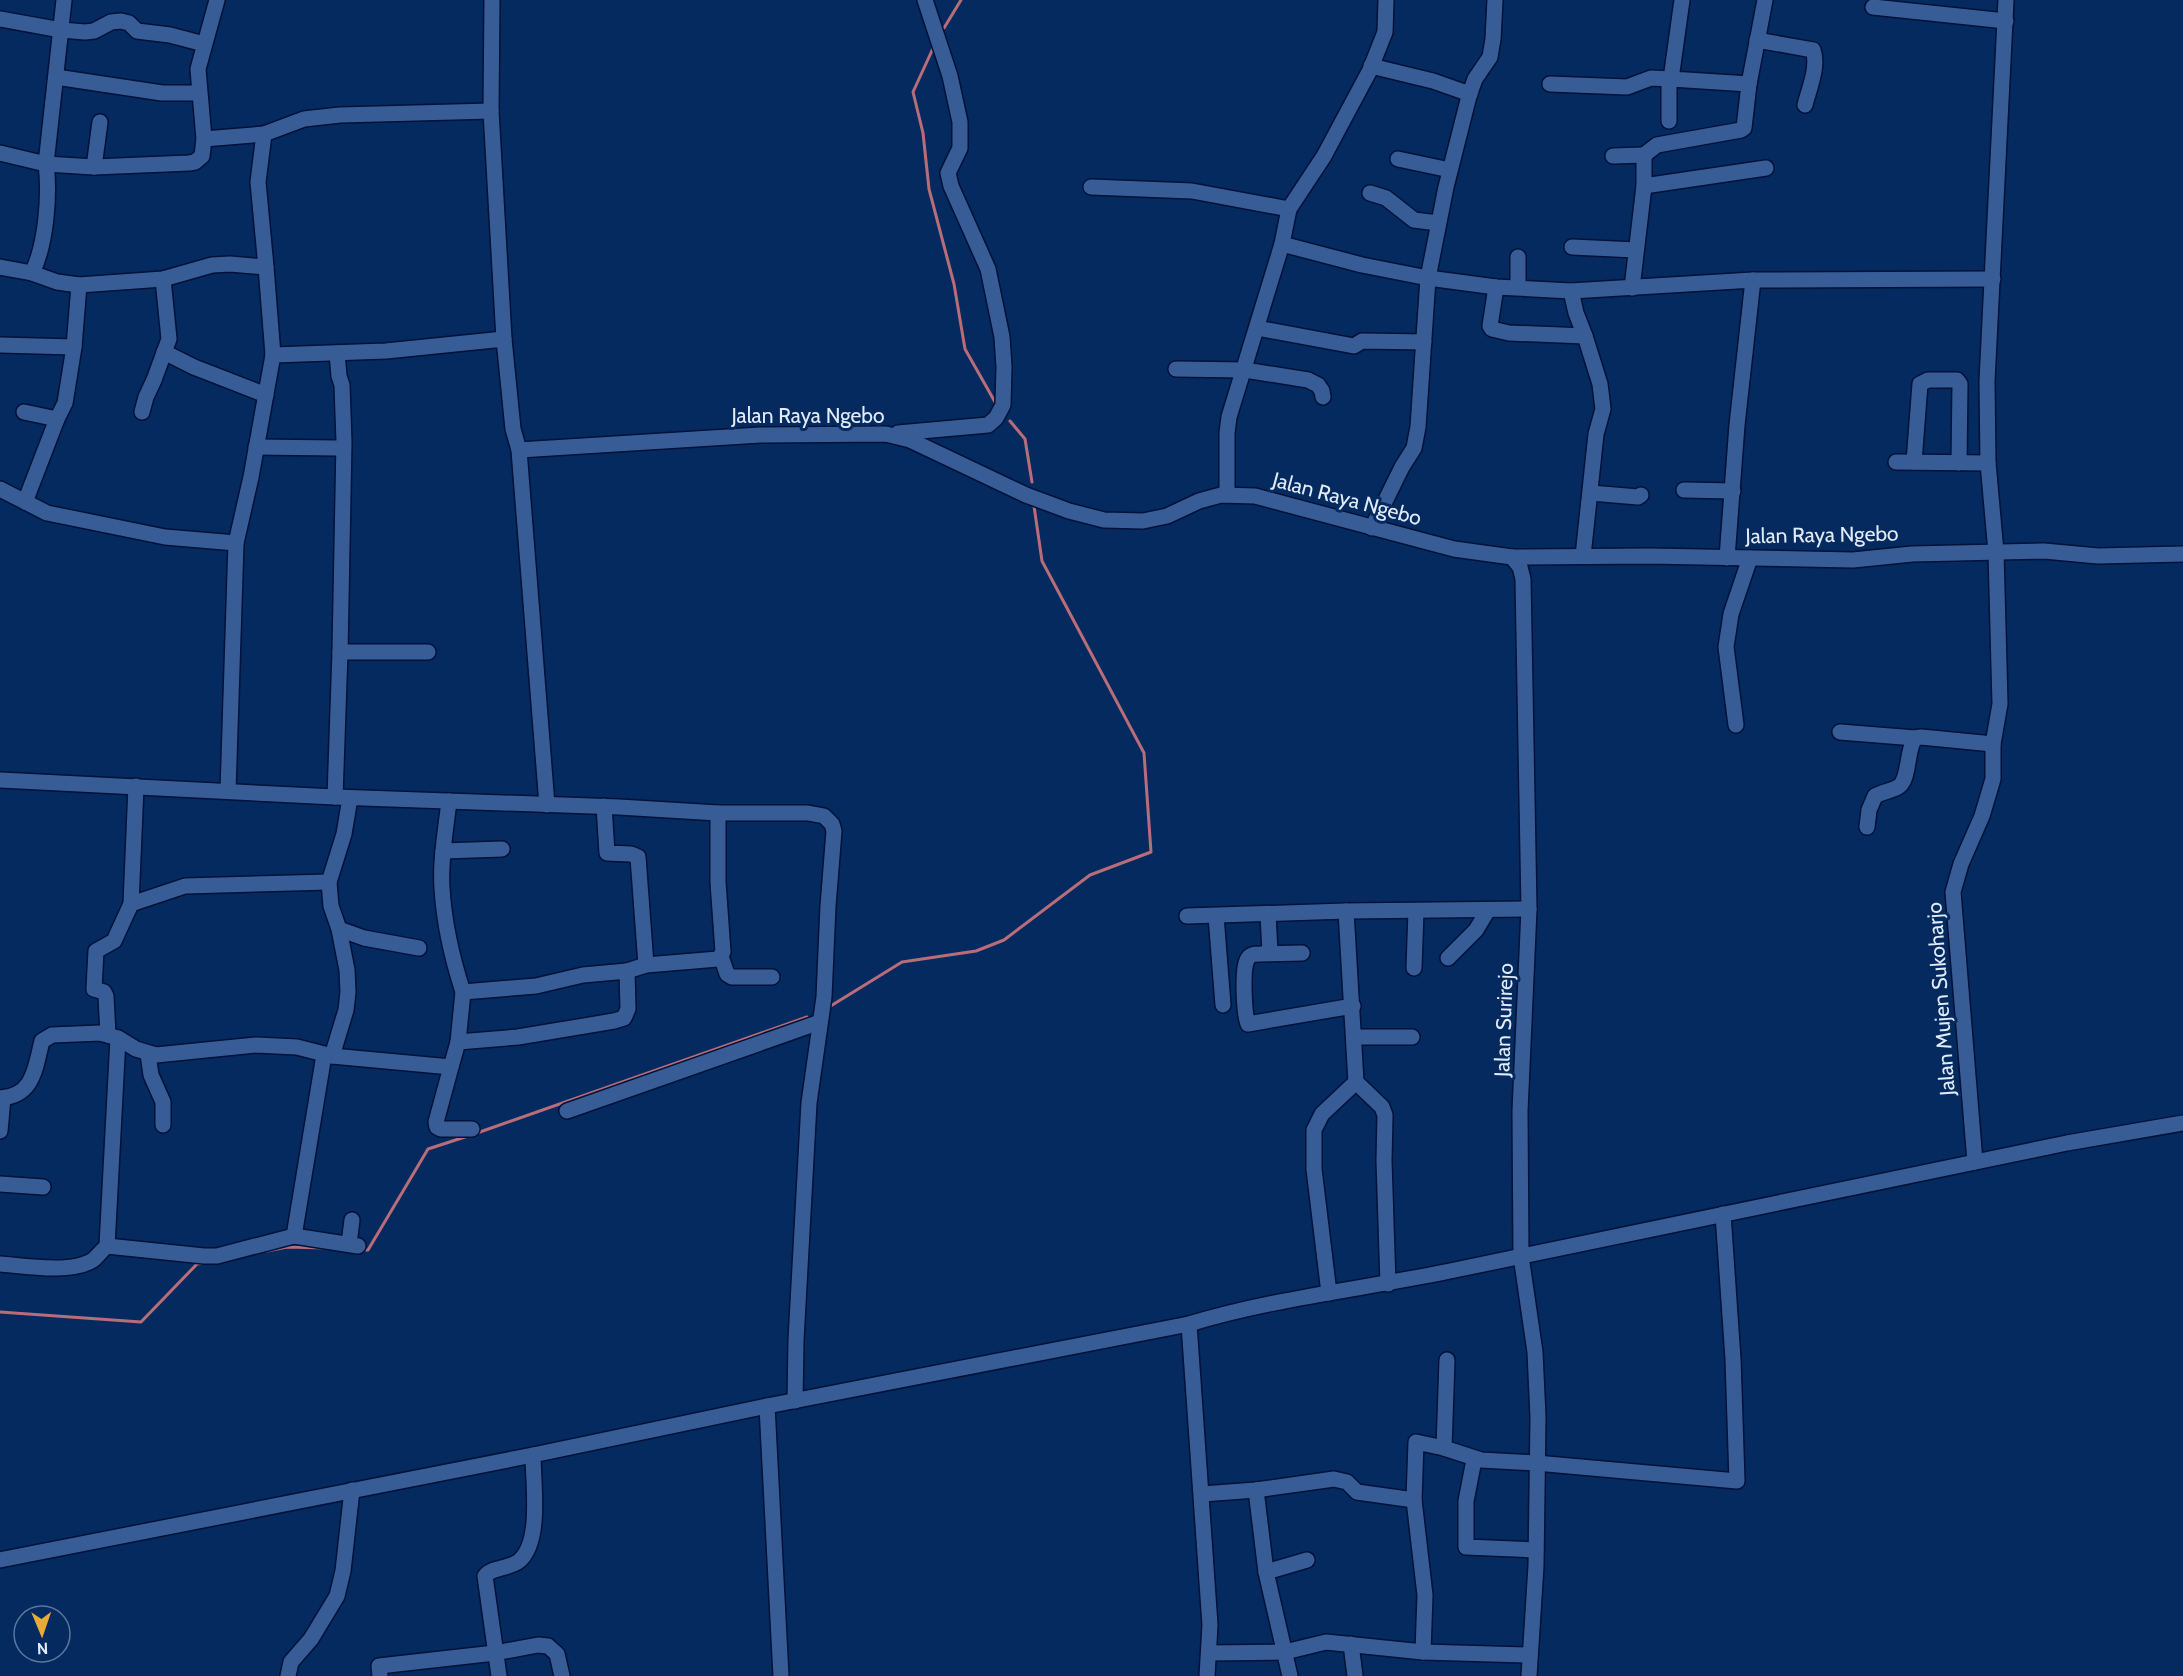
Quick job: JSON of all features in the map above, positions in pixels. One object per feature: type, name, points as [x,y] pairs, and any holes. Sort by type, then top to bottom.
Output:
[{"type":"street","points":[[32,273],[38,260],[45,218],[48,180],[46,164],[64,0]]},
{"type":"street","points":[[0,153],[46,164],[150,166],[195,162],[202,156],[204,139],[198,69],[217,0]]},
{"type":"street","points":[[492,0],[491,111],[504,339],[513,429],[519,450],[547,805]]},
{"type":"street","points":[[886,434],[981,427],[993,422],[1003,405],[1002,338],[988,269],[951,186],[948,173],[960,148],[960,122],[950,76],[925,0]]},
{"type":"street","points":[[1227,495],[1227,433],[1234,398],[1245,370],[1282,244],[1289,209],[1324,156],[1371,66],[1385,32],[1386,0]]},
{"type":"street","points":[[1372,528],[1397,476],[1414,448],[1418,427],[1428,278],[1450,170],[1470,94],[1475,79],[1490,57],[1495,0]]},
{"type":"street","points":[[1669,121],[1670,79],[1682,0]]},
{"type":"street","points":[[1613,156],[1644,155],[1657,145],[1744,128],[1749,84],[1765,0]]},
{"type":"street","name":"Jalan Mujen Sukoharjo","points":[[1975,1162],[1953,892],[1960,864],[1982,816],[1993,779],[1993,744],[2000,704],[1996,552],[1988,463],[1987,381],[2006,0]]},
{"type":"street","points":[[1873,7],[2006,21]]},
{"type":"street","points":[[0,19],[61,30],[94,31],[111,22],[121,21],[129,23],[137,31],[170,35],[204,44]]},
{"type":"street","points":[[1757,40],[1813,50],[1814,71],[1806,105]]},
{"type":"street","points":[[1371,66],[1433,81],[1470,94]]},
{"type":"street","points":[[56,77],[162,93],[199,93]]},
{"type":"street","points":[[1550,84],[1627,87],[1652,78],[1749,84]]},
{"type":"street","points":[[204,139],[264,134],[304,119],[340,115],[491,111]]},
{"type":"street","points":[[94,166],[100,122]]},
{"type":"street","points":[[228,791],[236,543],[273,354],[258,182],[264,134]]},
{"type":"street","points":[[1632,288],[1644,186],[1644,155]]},
{"type":"street","points":[[1398,159],[1450,170]]},
{"type":"street","points":[[1644,186],[1766,168]]},
{"type":"street","points":[[1091,187],[1191,191],[1289,209]]},
{"type":"street","points":[[1370,193],[1386,198],[1414,220],[1438,223]]},
{"type":"street","points":[[1282,244],[1362,265],[1428,278],[1496,287],[1571,291],[1753,280],[1993,279]]},
{"type":"street","points":[[1572,247],[1636,250]]},
{"type":"street","points":[[1518,257],[1518,287]]},
{"type":"street","points":[[0,267],[32,273],[57,282],[79,285],[163,279],[212,265],[266,267]]},
{"type":"street","points":[[142,412],[169,335],[163,279]]},
{"type":"street","points":[[1727,558],[1737,425],[1753,280]]},
{"type":"street","points":[[25,502],[65,403],[74,347],[79,285]]},
{"type":"street","points":[[1496,287],[1490,326],[1492,329],[1509,333],[1585,336]]},
{"type":"street","points":[[1571,291],[1600,384],[1603,409],[1596,434],[1583,556]]},
{"type":"street","points":[[1257,328],[1354,346],[1362,341],[1424,342]]},
{"type":"street","points":[[273,354],[386,351],[504,339]]},
{"type":"street","points":[[0,345],[74,347]]},
{"type":"street","points":[[164,352],[194,367],[266,395]]},
{"type":"street","points":[[294,1236],[328,1055],[346,1010],[348,992],[347,970],[339,929],[331,906],[329,882],[344,834],[340,652],[344,442],[342,386],[337,353]]},
{"type":"street","points":[[1176,369],[1245,370],[1308,380],[1318,385],[1323,397]]},
{"type":"street","points":[[1914,462],[1920,384],[1928,380],[1956,380],[1960,383],[1959,463]]},
{"type":"street","points":[[24,411],[57,419]]},
{"type":"street","name":"Jalan Raya Ngebo","points":[[519,450],[760,435],[886,434],[910,440],[1026,495],[1069,511],[1104,520],[1143,521],[1167,516],[1199,501],[1227,495],[1255,496],[1454,549],[1512,556],[1853,560],[1912,554],[2044,551],[2098,556],[2183,554]]},
{"type":"street","points":[[256,447],[337,448]]},
{"type":"street","points":[[1896,462],[1988,463]]},
{"type":"street","points":[[0,489],[47,513],[165,537],[236,543]]},
{"type":"street","points":[[1684,490],[1733,491]]},
{"type":"street","points":[[1590,493],[1638,497],[1641,495]]},
{"type":"street","name":"Jalan Surirejo","points":[[1512,556],[1520,567],[1523,579],[1529,909],[1521,1111],[1521,1256],[1535,1352],[1538,1417],[1536,1550],[1529,1676]]},
{"type":"street","points":[[1523,579],[1539,556]]},
{"type":"street","points":[[1736,725],[1726,647],[1731,614],[1750,558]]},
{"type":"street","points":[[340,652],[428,652]]},
{"type":"street","points":[[1840,732],[1993,744]]},
{"type":"street","points":[[1867,827],[1869,810],[1875,796],[1898,787],[1904,780],[1911,744],[1915,738]]},
{"type":"street","points":[[0,780],[718,813],[808,813],[824,816],[832,824],[834,831],[824,997],[808,1114],[795,1401]]},
{"type":"street","points":[[0,1264],[75,1267],[94,1259],[107,1246],[113,1036],[106,996],[104,992],[94,988],[96,951],[114,941],[131,904],[136,786]]},
{"type":"street","points":[[449,801],[443,851],[442,887],[447,930],[463,992],[458,1042],[436,1122],[437,1127],[441,1129],[471,1129]]},
{"type":"street","points":[[604,806],[607,853],[631,854],[638,857],[646,966]]},
{"type":"street","points":[[718,813],[722,956],[727,974],[732,977],[772,977]]},
{"type":"street","points":[[443,851],[502,849]]},
{"type":"street","points":[[131,904],[185,886],[329,882]]},
{"type":"street","points":[[1187,916],[1529,909]]},
{"type":"street","points":[[1414,968],[1416,910]]},
{"type":"street","points":[[1448,958],[1476,930],[1488,910]]},
{"type":"street","points":[[1346,911],[1356,1082],[1382,1107],[1385,1115],[1388,1284]]},
{"type":"street","points":[[1268,914],[1270,953]]},
{"type":"street","points":[[1216,916],[1223,1005]]},
{"type":"street","points":[[339,929],[364,938],[419,948]]},
{"type":"street","points":[[1302,953],[1253,954],[1248,957],[1245,1014],[1248,1024],[1353,1006]]},
{"type":"street","points":[[463,992],[536,986],[583,975],[627,971],[646,966],[708,961],[722,956]]},
{"type":"street","points":[[458,1042],[519,1037],[624,1018],[628,1009],[627,971]]},
{"type":"street","points":[[567,1111],[820,1022]]},
{"type":"street","points":[[0,1131],[1,1098],[22,1092],[32,1079],[42,1041],[52,1035],[113,1036],[136,1049],[156,1055],[256,1045],[297,1047],[328,1055],[451,1067]]},
{"type":"street","points":[[1354,1037],[1412,1037]]},
{"type":"street","points":[[148,1054],[148,1066],[163,1102],[163,1125]]},
{"type":"street","points":[[1329,1293],[1314,1169],[1314,1130],[1322,1113],[1356,1082]]},
{"type":"street","points":[[0,1560],[533,1455],[767,1406],[1190,1324],[1231,1311],[1388,1284],[1975,1162],[2183,1123]]},
{"type":"street","points":[[0,1184],[43,1187]]},
{"type":"street","points":[[1423,1652],[1425,1595],[1414,1500],[1415,1443],[1444,1448],[1474,1460],[1536,1463],[1737,1481],[1733,1359],[1723,1214]]},
{"type":"street","points":[[107,1246],[217,1256],[294,1236],[353,1245],[352,1220]]},
{"type":"street","points":[[1190,1324],[1210,1625],[1207,1676]]},
{"type":"street","points":[[1444,1448],[1447,1360]]},
{"type":"street","points":[[767,1406],[781,1676]]},
{"type":"street","points":[[499,1676],[485,1576],[518,1562],[528,1551],[533,1528],[533,1455]]},
{"type":"street","points":[[1474,1460],[1466,1501],[1466,1547],[1536,1550]]},
{"type":"street","points":[[1202,1494],[1256,1490],[1334,1479],[1347,1482],[1358,1492],[1414,1500]]},
{"type":"street","points":[[288,1676],[291,1662],[311,1639],[338,1596],[352,1490]]},
{"type":"street","points":[[1256,1490],[1266,1572],[1290,1676]]},
{"type":"street","points":[[1266,1572],[1307,1560]]},
{"type":"street","points":[[1209,1653],[1285,1652],[1326,1642],[1423,1652],[1530,1655]]},
{"type":"street","points":[[1351,1644],[1355,1676]]},
{"type":"street","points":[[380,1676],[379,1666],[495,1653],[538,1645],[548,1646],[558,1654],[562,1676]]},
{"type":"waterway","points":[[944,28],[961,0]]},
{"type":"waterway","points":[[935,44],[913,92],[923,133],[929,189],[954,284],[965,349],[995,402]]},
{"type":"waterway","points":[[1010,421],[1025,439],[1032,482]]},
{"type":"waterway","points":[[829,1007],[902,962],[976,951],[1004,940],[1090,875],[1151,852],[1144,753],[1042,561],[1034,506]]},
{"type":"waterway","points":[[477,1133],[807,1017]]},
{"type":"waterway","points":[[362,1250],[368,1250],[428,1149],[468,1136]]},
{"type":"waterway","points":[[267,1251],[287,1247],[326,1248]]},
{"type":"waterway","points":[[0,1312],[141,1322],[197,1264],[204,1263]]}]
